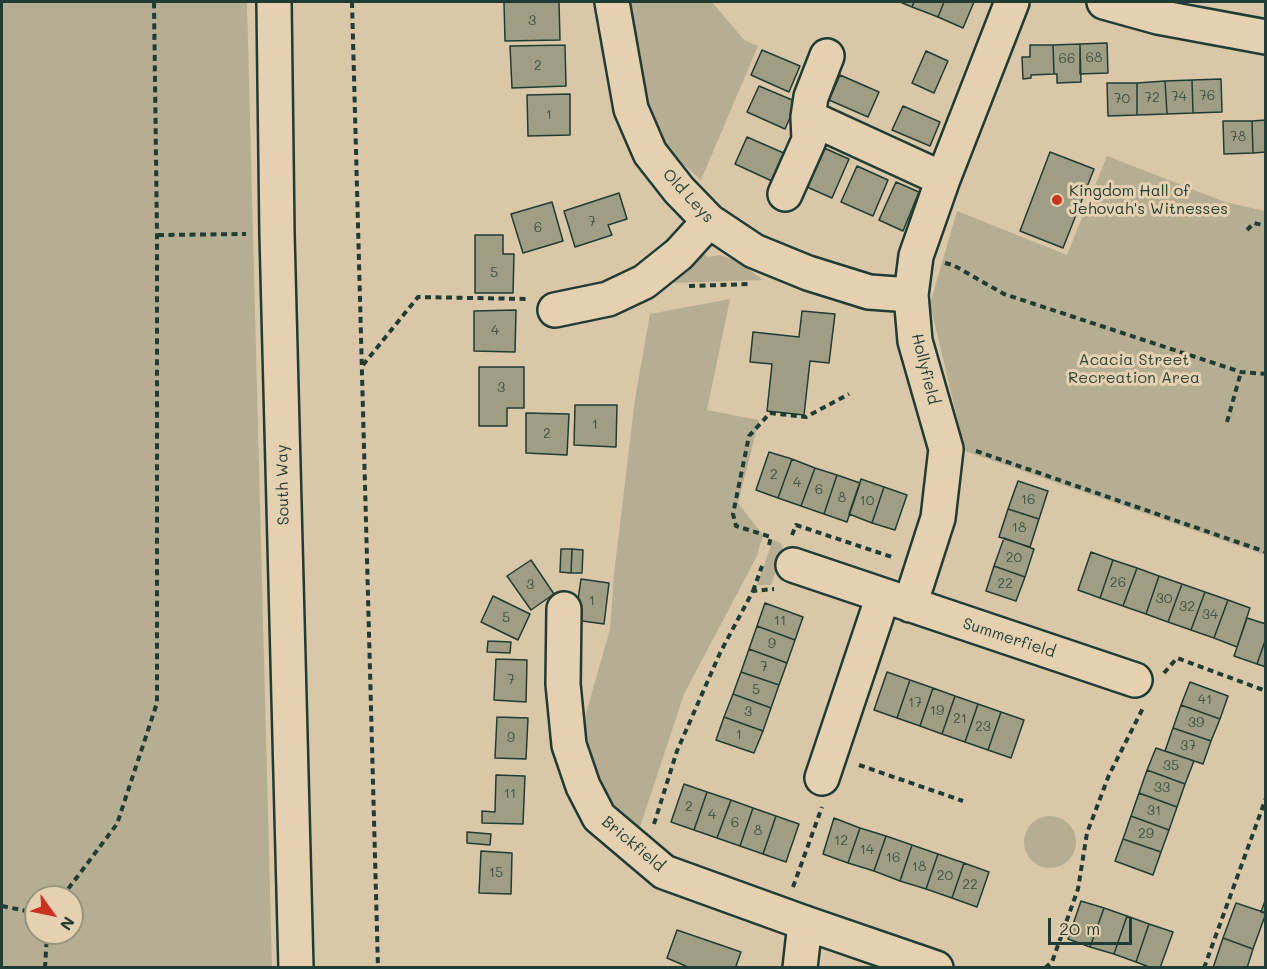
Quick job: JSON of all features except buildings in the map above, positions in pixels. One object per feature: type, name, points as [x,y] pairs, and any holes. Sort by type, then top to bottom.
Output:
[{"type":"street","name":"South Way","points":[[274,2],[277,234],[296,968]]},
{"type":"street","name":"Old Leys","points":[[612,2],[631,109],[650,153],[679,190],[709,221],[754,251],[808,273],[869,292],[911,295]]},
{"type":"street","name":"Hollyfield","points":[[897,600],[923,568],[938,519],[946,449],[915,341],[911,295],[916,256],[943,179],[1012,2]]},
{"type":"street","points":[[1104,2],[1158,17],[1266,37]]},
{"type":"street","points":[[785,194],[809,140],[808,117],[811,97],[827,56]]},
{"type":"street","points":[[808,117],[943,179]]},
{"type":"street","points":[[555,310],[608,299],[644,282],[679,254],[709,221]]},
{"type":"street","name":"Summerfield","points":[[778,561],[897,600],[1146,688]]},
{"type":"street","points":[[826,766],[897,600]]},
{"type":"street","name":"Brickfield","points":[[564,609],[563,684],[569,745],[583,786],[599,816],[664,872],[936,968]]},
{"type":"street","points":[[794,919],[800,968]]},
{"type":"path","points":[[71,885],[117,824],[157,703],[157,235],[154,2]]},
{"type":"path","points":[[352,2],[378,968]]},
{"type":"path","points":[[1247,230],[1254,223],[1266,226]]},
{"type":"path","points":[[157,235],[249,234]]},
{"type":"path","points":[[916,256],[953,265],[1004,294],[1241,372],[1266,374]]},
{"type":"path","points":[[644,282],[672,286],[753,284]]},
{"type":"path","points":[[363,366],[418,297],[527,299],[555,310]]},
{"type":"path","points":[[1227,422],[1241,372]]},
{"type":"path","points":[[778,561],[771,537],[736,526],[733,514],[749,436],[770,413],[806,417],[849,394]]},
{"type":"path","points":[[946,449],[965,448],[1266,552]]},
{"type":"path","points":[[645,856],[677,751],[720,653],[753,591],[778,561],[796,525],[923,568]]},
{"type":"path","points":[[753,591],[778,561]]},
{"type":"path","points":[[1045,968],[1052,962],[1078,889],[1087,833],[1146,688],[1177,658],[1266,691]]},
{"type":"path","points":[[794,919],[830,785],[826,766],[963,801]]},
{"type":"path","points":[[1204,968],[1266,798]]},
{"type":"path","points":[[2,906],[24,911]]},
{"type":"path","points":[[45,968],[46,945]]},
{"type":"green space","points":[[2,2],[247,2],[272,967],[2,967]]},
{"type":"green space","points":[[629,2],[712,2],[744,40],[758,46],[701,180],[667,150],[642,102]]},
{"type":"green space","name":"Acacia Street Recreation Area","points":[[1107,156],[1225,202],[1265,211],[1265,555],[965,451],[930,304],[957,211],[1067,255]]},
{"type":"green space","points":[[700,250],[708,257],[720,255],[739,262],[763,280],[673,283],[668,276]]},
{"type":"green space","points":[[730,299],[707,410],[759,420],[738,503],[763,535],[757,556],[684,694],[640,827],[605,797],[583,724],[610,629],[614,574],[635,399],[650,314]]},
{"type":"green space","points":[[773,540],[781,543],[783,550],[771,585],[757,585]]},
{"type":"green space","points":[[1045,816],[1055,816],[1069,823],[1076,842],[1069,861],[1055,868],[1045,868],[1035,864],[1028,857],[1024,847],[1024,837],[1028,827],[1035,820]]},
{"type":"place","name":"Kingdom Hall of Jehovah's Witnesses","points":[[1057,200]]}]
